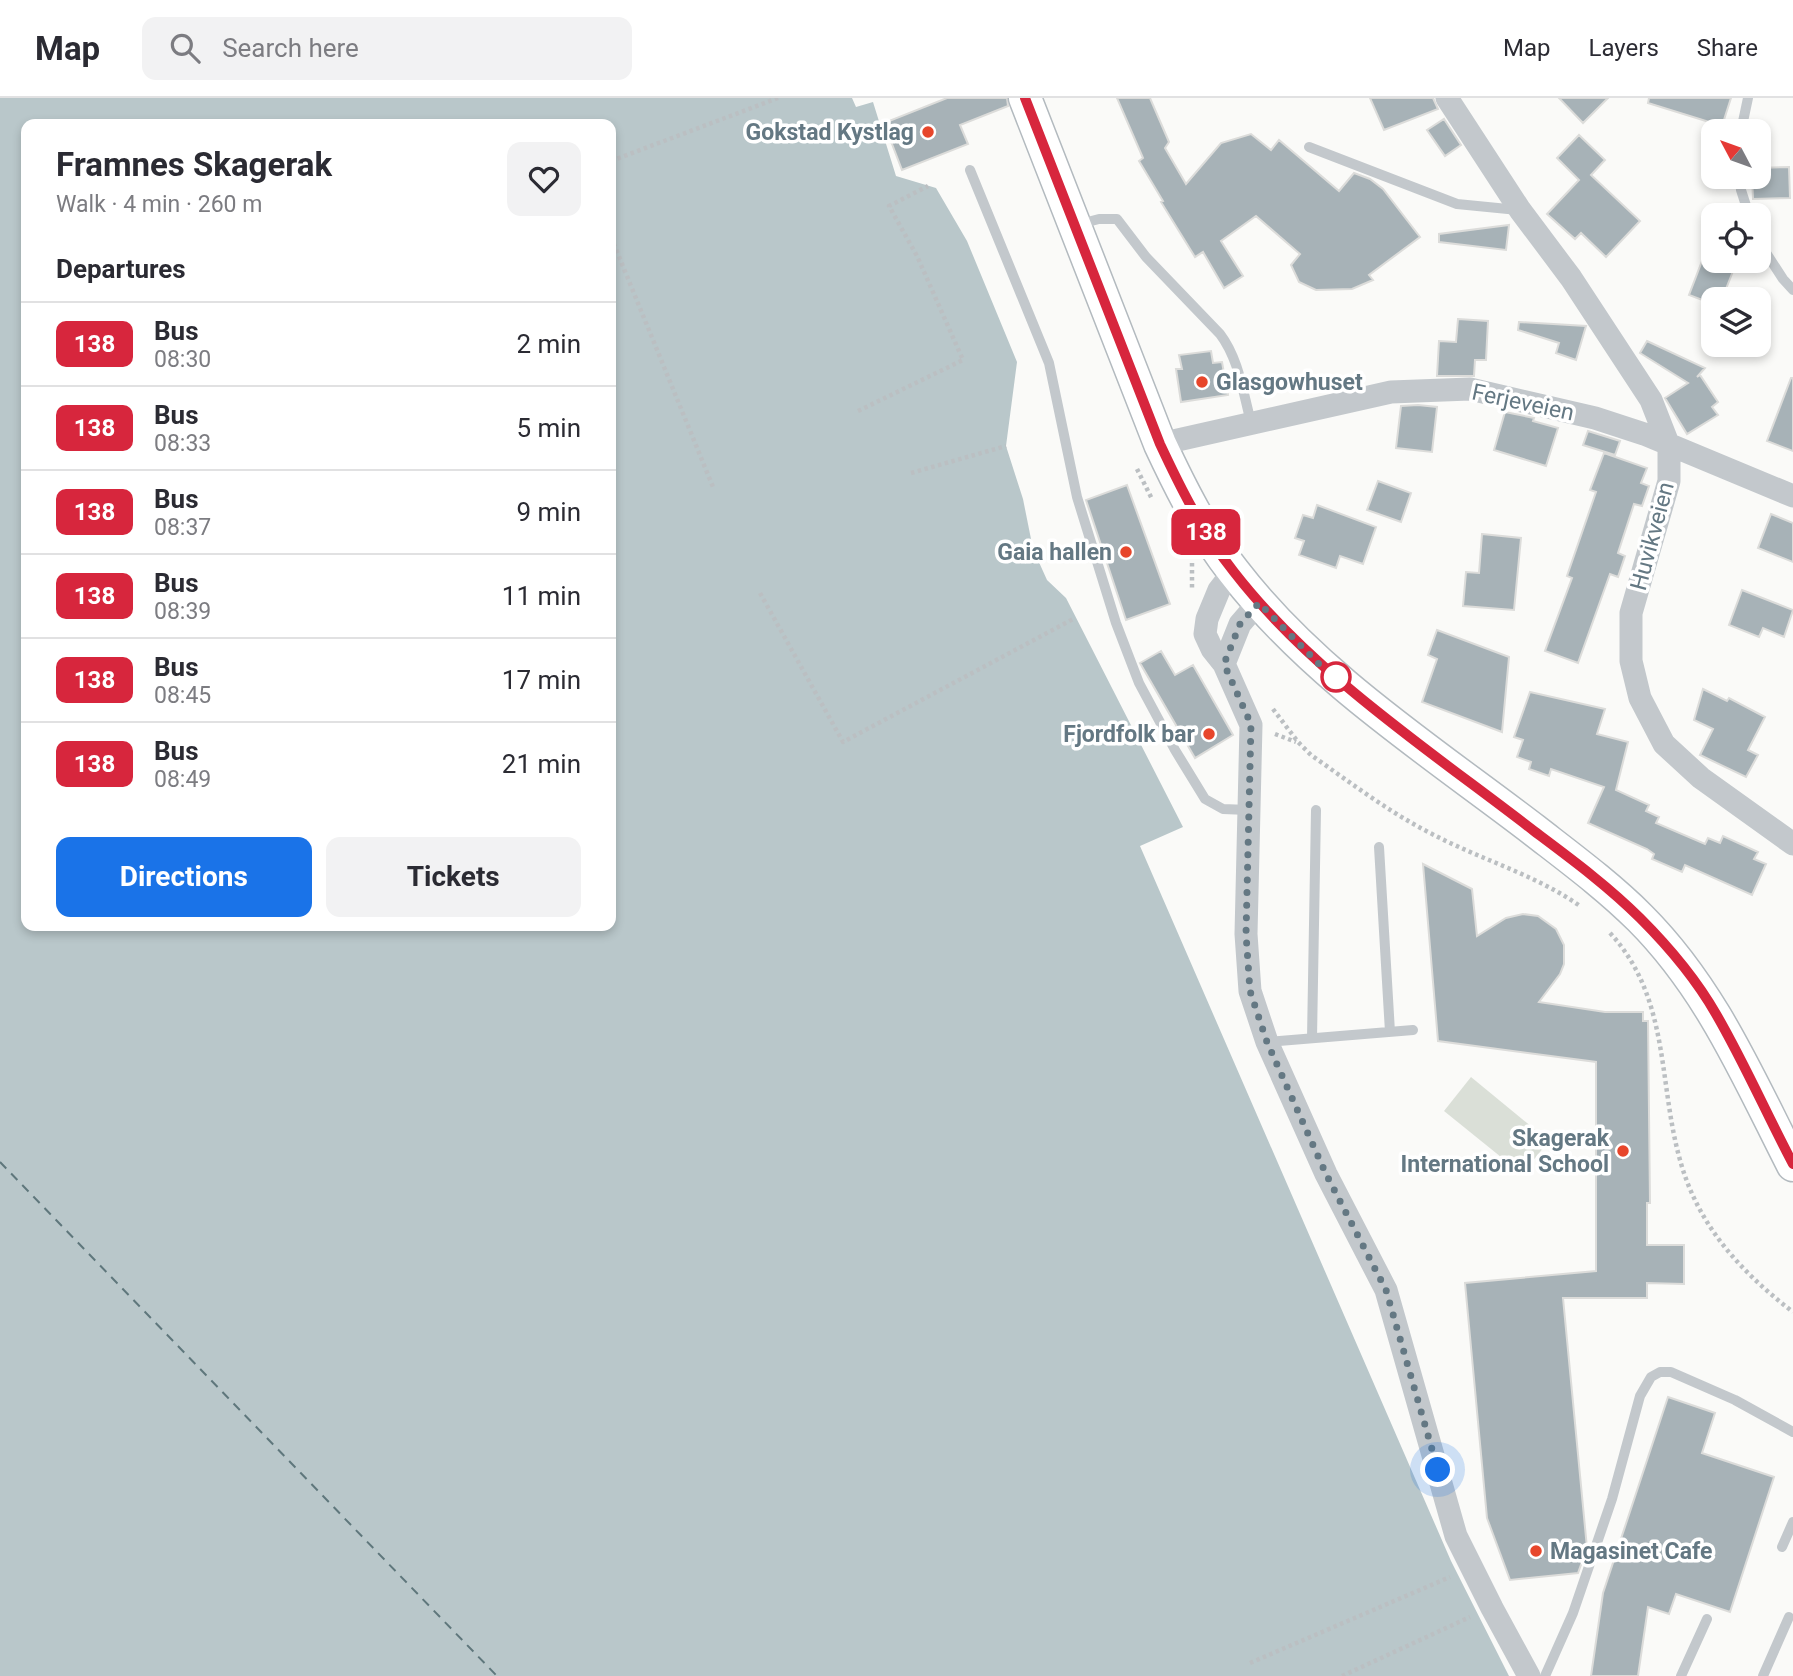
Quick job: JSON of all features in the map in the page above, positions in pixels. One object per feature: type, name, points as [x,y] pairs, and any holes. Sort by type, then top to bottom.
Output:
[{"type":"main road","points":[[1025,98],[1160,444],[1183,494],[1233,572],[1259,603],[1321,666],[1576,863],[1639,918],[1678,960],[1715,1012],[1793,1164]]},
{"type":"street","name":"Huvikveien","points":[[1447,98],[1520,210],[1571,278],[1651,400],[1669,446],[1669,481],[1632,613],[1630,661],[1640,698],[1664,744],[1701,778],[1793,844]]},
{"type":"street","name":"Ferjeveien","points":[[1160,444],[1391,392],[1470,389],[1595,418],[1643,434],[1793,496]]},
{"type":"street","points":[[1233,572],[1219,590],[1207,619],[1205,634],[1212,649],[1224,664],[1251,724],[1246,934],[1250,991],[1267,1042],[1326,1174],[1386,1290],[1457,1536],[1529,1676]]},
{"type":"street","points":[[1224,664],[1240,624],[1259,603]]},
{"type":"lane","points":[[1744,119],[1748,98]]},
{"type":"lane","points":[[1309,146],[1457,204],[1520,210]]},
{"type":"lane","points":[[970,170],[1049,363],[1077,497],[1116,623],[1139,684],[1205,799],[1223,809],[1248,810]]},
{"type":"lane","points":[[1074,225],[1099,219],[1117,219],[1146,257],[1228,344],[1251,422]]},
{"type":"lane","points":[[1771,260],[1793,290]]},
{"type":"lane","points":[[1312,1038],[1316,810]]},
{"type":"lane","points":[[1379,847],[1390,1032]]},
{"type":"lane","points":[[1267,1042],[1413,1030]]},
{"type":"lane","points":[[1545,1676],[1573,1613],[1612,1499],[1640,1396],[1651,1377],[1660,1372],[1671,1372],[1735,1400],[1793,1432]]},
{"type":"lane","points":[[1782,1547],[1793,1522]]},
{"type":"lane","points":[[1763,1676],[1789,1617]]},
{"type":"lane","points":[[1681,1676],[1707,1619]]},
{"type":"path","points":[[616,159],[778,98]]},
{"type":"path","points":[[858,411],[963,360],[917,256],[889,206],[928,186]]},
{"type":"path","points":[[616,249],[713,487]]},
{"type":"path","points":[[911,473],[1006,446]]},
{"type":"path","points":[[760,593],[843,742],[1075,618]]},
{"type":"path","points":[[1268,703],[1311,755],[1388,809],[1433,835],[1541,883],[1582,908]]},
{"type":"path","points":[[1606,929],[1628,957],[1647,995],[1661,1041],[1668,1103],[1680,1163],[1704,1219],[1733,1260],[1760,1287],[1793,1312]]},
{"type":"path","points":[[1250,1663],[1457,1574]]},
{"type":"path","points":[[1342,1676],[1477,1614]]},
{"type":"shaded area","points":[[0,98],[852,98],[856,107],[873,102],[896,176],[936,188],[967,241],[1017,362],[1006,446],[1023,499],[1033,549],[1047,580],[1066,598],[1183,827],[1140,846],[1451,1561],[1509,1676],[0,1676]]},
{"type":"shaded area","points":[[1471,1077],[1549,1141],[1522,1174],[1444,1111]]},
{"type":"building","points":[[947,98],[1007,98],[1008,106],[960,125],[968,144],[902,170],[884,123]]},
{"type":"building","points":[[1117,98],[1150,98],[1169,142],[1165,148],[1186,184],[1221,143],[1251,134],[1271,150],[1279,140],[1339,191],[1354,173],[1370,179],[1383,189],[1420,237],[1369,275],[1373,280],[1352,289],[1316,290],[1299,282],[1291,265],[1300,254],[1256,216],[1221,241],[1243,276],[1224,288],[1203,252],[1195,257],[1161,202],[1163,201],[1139,161],[1143,158]]},
{"type":"building","points":[[1370,98],[1433,98],[1438,109],[1384,130]]},
{"type":"building","points":[[1559,98],[1608,98],[1583,123]]},
{"type":"building","points":[[1649,98],[1731,98],[1724,119],[1701,119],[1648,103]]},
{"type":"building","points":[[1444,119],[1461,145],[1445,156],[1427,130]]},
{"type":"building","points":[[1579,135],[1605,160],[1591,175],[1640,221],[1606,257],[1581,233],[1575,239],[1547,214],[1579,180],[1557,158]]},
{"type":"building","points":[[1789,167],[1790,198],[1753,199],[1753,189],[1771,189],[1771,168]]},
{"type":"building","points":[[1509,225],[1506,250],[1439,242],[1439,234]]},
{"type":"building","points":[[1701,264],[1701,273],[1732,273],[1727,287],[1701,287],[1701,300],[1689,295]]},
{"type":"building","points":[[1458,319],[1488,321],[1486,360],[1475,360],[1474,376],[1437,376],[1439,341],[1456,342]]},
{"type":"building","points":[[1519,322],[1586,326],[1576,360],[1556,353],[1559,343],[1518,330]]},
{"type":"building","points":[[1647,341],[1705,368],[1697,377],[1700,375],[1718,402],[1712,407],[1718,415],[1687,434],[1665,398],[1688,383],[1640,353]]},
{"type":"building","name":"Glasgowhuset","points":[[1211,351],[1213,363],[1222,362],[1228,395],[1181,402],[1176,369],[1182,369],[1179,355]]},
{"type":"building","points":[[1793,378],[1793,451],[1767,441]]},
{"type":"building","points":[[1401,406],[1437,407],[1432,452],[1396,448]]},
{"type":"building","points":[[1505,412],[1534,418],[1533,421],[1558,428],[1546,466],[1494,450]]},
{"type":"building","points":[[1588,431],[1620,441],[1615,455],[1583,445]]},
{"type":"building","points":[[1604,453],[1647,468],[1641,483],[1649,486],[1642,506],[1634,504],[1618,553],[1625,556],[1618,577],[1610,574],[1578,663],[1545,651],[1572,578],[1567,576],[1596,492],[1590,490]]},
{"type":"building","points":[[1378,481],[1411,493],[1401,522],[1367,510]]},
{"type":"building","name":"Gaia hallen","points":[[1127,485],[1170,604],[1126,620],[1086,500]]},
{"type":"building","points":[[1317,505],[1376,527],[1363,564],[1340,556],[1336,568],[1299,555],[1304,541],[1295,538],[1303,515],[1313,518]]},
{"type":"building","points":[[1771,514],[1793,523],[1793,562],[1758,548]]},
{"type":"building","points":[[1482,534],[1521,538],[1514,610],[1463,606],[1466,572],[1479,573]]},
{"type":"building","points":[[1742,590],[1793,610],[1784,637],[1763,628],[1759,637],[1729,625]]},
{"type":"building","points":[[1437,630],[1509,657],[1502,732],[1422,702],[1437,659],[1428,655]]},
{"type":"building","points":[[1161,651],[1175,675],[1193,665],[1233,735],[1195,758],[1140,663]]},
{"type":"building","points":[[1703,689],[1727,701],[1729,698],[1765,717],[1748,750],[1758,755],[1746,777],[1700,755],[1713,729],[1694,720]]},
{"type":"building","points":[[1530,692],[1605,709],[1597,734],[1628,742],[1616,790],[1649,805],[1646,811],[1659,817],[1656,823],[1705,844],[1708,838],[1720,843],[1723,836],[1758,852],[1754,859],[1766,864],[1752,895],[1685,865],[1682,872],[1652,859],[1654,854],[1647,849],[1588,823],[1604,787],[1551,769],[1549,776],[1529,769],[1531,762],[1517,757],[1523,740],[1514,737]]},
{"type":"building","points":[[1423,864],[1472,889],[1477,936],[1506,918],[1523,914],[1538,916],[1556,929],[1564,945],[1564,964],[1560,974],[1539,1002],[1605,1012],[1643,1012],[1643,1021],[1648,1021],[1650,1203],[1647,1203],[1647,1245],[1684,1245],[1684,1284],[1647,1283],[1647,1298],[1563,1298],[1587,1548],[1578,1573],[1510,1580],[1487,1518],[1465,1283],[1596,1271],[1596,1062],[1438,1041]]},
{"type":"building","points":[[1668,1397],[1715,1413],[1702,1453],[1774,1477],[1730,1612],[1676,1594],[1669,1614],[1648,1607],[1638,1676],[1591,1676],[1603,1593]]},
{"type":"ferry route","points":[[0,1162],[497,1676]]},
{"type":"bus line","name":"138","points":[[1025,98],[1160,444],[1183,494],[1233,572],[1278,624],[1321,666],[1576,863],[1639,918],[1678,960],[1715,1012],[1793,1164]]},
{"type":"place","name":"Gokstad Kystlag","points":[[928,132]]},
{"type":"place","name":"Glasgowhuset","points":[[1202,382]]},
{"type":"place","name":"Gaia hallen","points":[[1126,552]]},
{"type":"place","name":"Fjordfolk bar","points":[[1209,734]]},
{"type":"place","name":"Skagerak International School","points":[[1623,1151]]},
{"type":"place","name":"Magasinet Cafe","points":[[1536,1551]]},
{"type":"route","points":[[1336,677],[1342,682],[1321,666],[1259,603],[1240,624],[1224,664],[1251,724],[1246,934],[1250,991],[1267,1042],[1326,1174],[1386,1290],[1438,1470]]}]
